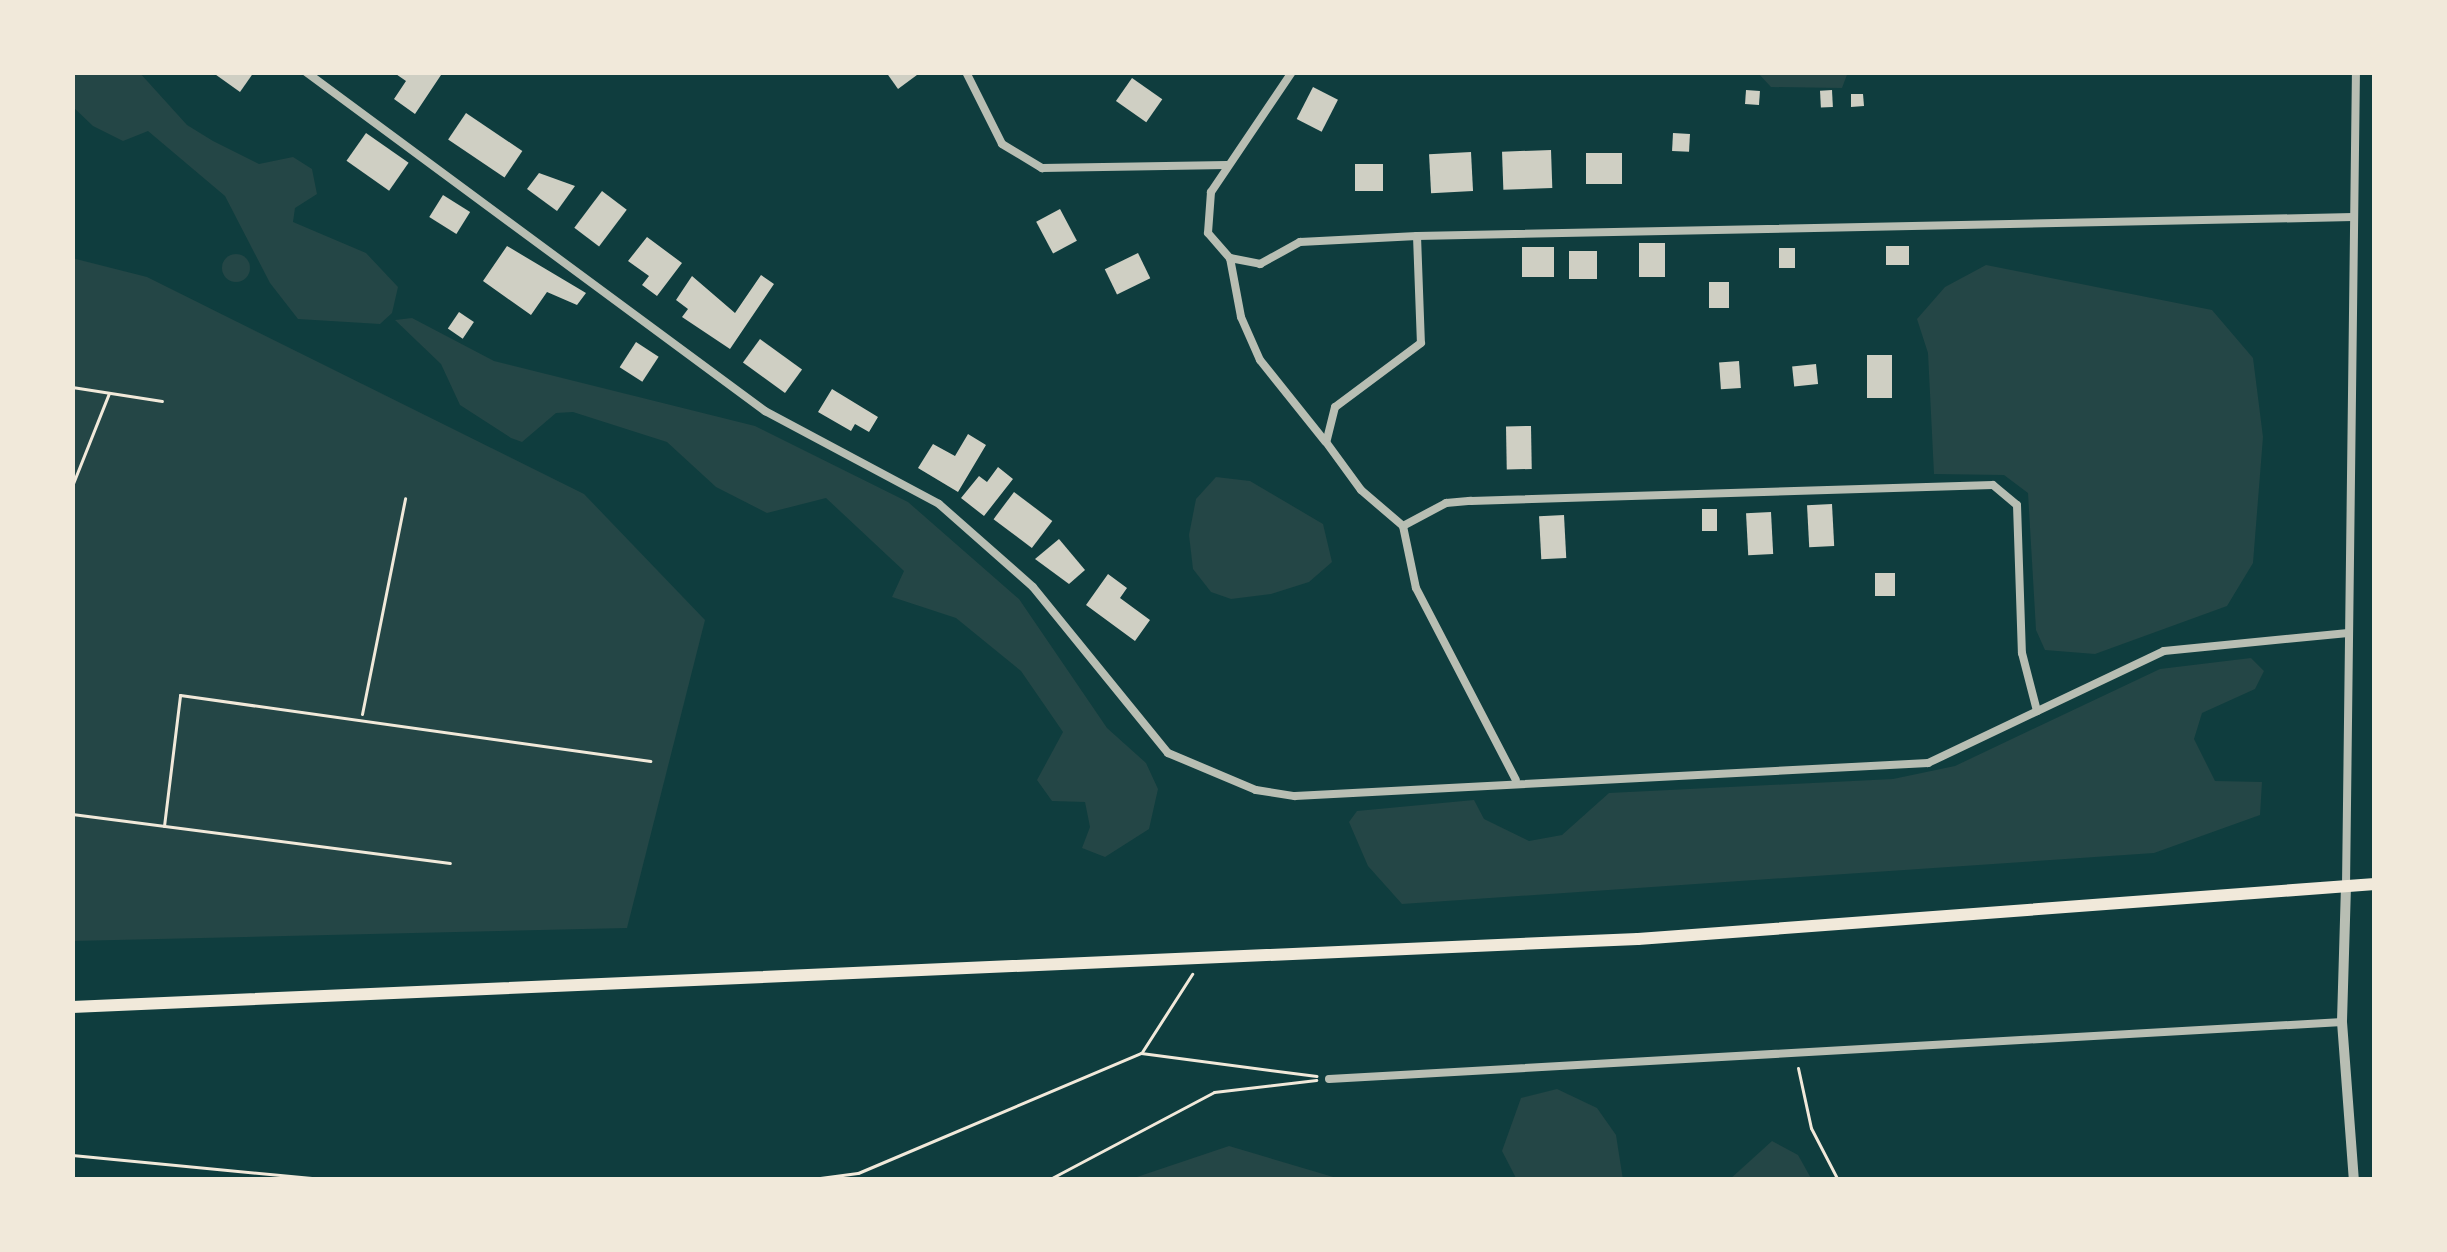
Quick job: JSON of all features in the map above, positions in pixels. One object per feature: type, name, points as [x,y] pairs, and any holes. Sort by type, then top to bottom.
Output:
[{"type":"main road","points":[[72,1007],[1639,939],[2375,884]]},
{"type":"street","points":[[306,72],[765,411],[939,504],[988,542],[1168,753],[1219,778],[1294,796],[1516,780],[1928,763],[2164,651],[2348,633]]},
{"type":"street","points":[[966,72],[1002,144],[1042,168],[1229,165]]},
{"type":"street","points":[[1292,72],[1229,165],[1207,210],[1208,233],[1230,258],[1241,317],[1260,360],[1360,490],[1403,526],[1417,588],[1516,780]]},
{"type":"street","points":[[2354,1180],[2342,1022],[2356,72]]},
{"type":"street","points":[[1230,258],[1260,264],[1300,242],[1417,236],[2353,217]]},
{"type":"street","points":[[1326,442],[1335,407],[1421,343],[1417,236]]},
{"type":"street","points":[[1403,526],[1446,502],[1993,485],[2017,505],[2022,652],[2037,711]]},
{"type":"street","points":[[1330,1079],[2342,1022]]},
{"type":"path","points":[[72,387],[162,401]]},
{"type":"path","points":[[72,486],[109,393]]},
{"type":"path","points":[[362,715],[405,498]]},
{"type":"path","points":[[164,826],[180,694],[362,715],[650,761]]},
{"type":"path","points":[[72,814],[450,862]]},
{"type":"path","points":[[1141,1053],[1203,958]]},
{"type":"path","points":[[805,1180],[858,1173],[1141,1053],[1330,1079]]},
{"type":"path","points":[[1796,1055],[1811,1128],[1838,1180]]},
{"type":"path","points":[[1048,1180],[1214,1092],[1330,1079]]},
{"type":"path","points":[[72,1155],[333,1180]]},
{"type":"shaded area","points":[[72,72],[139,72],[187,125],[213,141],[259,164],[293,157],[312,169],[317,194],[295,208],[293,222],[366,253],[398,287],[392,313],[380,324],[298,319],[270,283],[225,196],[148,131],[123,141],[93,126],[72,106]]},
{"type":"shaded area","points":[[1757,72],[1848,72],[1842,88],[1771,87]]},
{"type":"shaded area","points":[[236,254],[246,258],[250,268],[246,278],[236,282],[226,278],[222,268],[226,258]]},
{"type":"shaded area","points":[[72,258],[147,277],[584,494],[705,620],[627,928],[72,941]]},
{"type":"shaded area","points":[[1986,265],[2212,310],[2253,358],[2263,437],[2253,563],[2227,606],[2095,654],[2045,650],[2036,630],[2028,493],[2004,475],[1934,474],[1928,353],[1917,319],[1945,287]]},
{"type":"shaded area","points":[[412,318],[494,361],[755,426],[908,502],[1019,599],[1107,728],[1146,763],[1158,789],[1149,829],[1105,857],[1082,848],[1090,827],[1085,802],[1052,801],[1037,780],[1063,732],[1021,671],[956,618],[892,597],[904,571],[826,498],[767,513],[716,487],[667,442],[573,412],[556,413],[522,442],[511,438],[460,405],[441,364],[395,320]]},
{"type":"shaded area","points":[[1216,477],[1250,481],[1323,524],[1332,562],[1309,582],[1271,594],[1231,599],[1211,592],[1193,569],[1189,535],[1196,499]]},
{"type":"shaded area","points":[[2251,658],[2264,671],[2255,689],[2202,713],[2194,739],[2215,781],[2262,782],[2260,815],[2154,853],[1402,904],[1368,866],[1349,822],[1357,811],[1474,800],[1484,819],[1529,841],[1562,835],[1609,793],[1893,779],[1955,766],[2160,669]]},
{"type":"shaded area","points":[[1557,1089],[1597,1108],[1616,1135],[1623,1180],[1517,1180],[1502,1151],[1521,1098]]},
{"type":"shaded area","points":[[1772,1141],[1798,1155],[1812,1180],[1729,1180]]},
{"type":"shaded area","points":[[1229,1146],[1340,1179],[1341,1180],[1128,1180]]},
{"type":"building","points":[[212,72],[254,72],[240,92]]},
{"type":"building","points":[[393,72],[441,75],[415,114],[394,99],[406,81]]},
{"type":"building","points":[[886,72],[921,72],[898,89]]},
{"type":"building","points":[[1132,78],[1162,99],[1146,122],[1116,101]]},
{"type":"building","points":[[1313,87],[1338,100],[1322,132],[1297,119]]},
{"type":"building","points":[[1746,90],[1760,91],[1759,105],[1745,104]]},
{"type":"building","points":[[1832,90],[1833,107],[1821,108],[1820,91]]},
{"type":"building","points":[[1851,94],[1863,94],[1864,106],[1851,107]]},
{"type":"building","points":[[466,113],[522,151],[504,178],[448,140]]},
{"type":"building","points":[[366,133],[409,163],[389,191],[346,161]]},
{"type":"building","points":[[1673,133],[1690,134],[1689,152],[1672,151]]},
{"type":"building","points":[[1551,150],[1552,188],[1503,190],[1502,152]]},
{"type":"building","points":[[1471,152],[1473,191],[1431,193],[1429,154]]},
{"type":"building","points":[[1586,153],[1622,153],[1622,184],[1586,184]]},
{"type":"building","points":[[1355,164],[1383,164],[1383,191],[1355,191]]},
{"type":"building","points":[[539,173],[575,186],[557,211],[527,189]]},
{"type":"building","points":[[602,191],[627,210],[599,246],[574,228]]},
{"type":"building","points":[[443,195],[470,212],[456,234],[429,217]]},
{"type":"building","points":[[1060,209],[1077,241],[1053,253],[1036,222]]},
{"type":"building","points":[[647,237],[682,263],[657,296],[642,285],[649,276],[628,261]]},
{"type":"building","points":[[1639,243],[1665,243],[1665,277],[1639,277]]},
{"type":"building","points":[[507,246],[586,293],[577,305],[547,292],[531,315],[483,281]]},
{"type":"building","points":[[1886,246],[1909,246],[1909,265],[1886,265]]},
{"type":"building","points":[[1522,247],[1554,247],[1554,277],[1522,277]]},
{"type":"building","points":[[1779,248],[1795,248],[1795,268],[1779,268]]},
{"type":"building","points":[[1569,251],[1597,251],[1597,279],[1569,279]]},
{"type":"building","points":[[1138,253],[1150,278],[1117,294],[1105,269]]},
{"type":"building","points":[[761,275],[774,284],[730,349],[682,317],[688,309],[676,300],[692,276],[735,313]]},
{"type":"building","points":[[1709,282],[1729,282],[1729,308],[1709,308]]},
{"type":"building","points":[[459,312],[474,322],[463,339],[448,329]]},
{"type":"building","points":[[760,339],[802,370],[785,393],[743,362]]},
{"type":"building","points":[[636,342],[659,357],[642,382],[620,367]]},
{"type":"building","points":[[1867,355],[1892,355],[1892,398],[1867,398]]},
{"type":"building","points":[[1739,361],[1741,388],[1721,389],[1719,362]]},
{"type":"building","points":[[1816,364],[1818,384],[1794,386],[1792,367]]},
{"type":"building","points":[[832,389],[878,417],[869,432],[855,424],[851,431],[818,412]]},
{"type":"building","points":[[1506,426],[1531,426],[1532,469],[1507,469]]},
{"type":"building","points":[[968,434],[986,445],[958,492],[918,468],[933,444],[955,456]]},
{"type":"building","points":[[998,467],[1013,479],[984,516],[961,498],[979,476],[987,482]]},
{"type":"building","points":[[1014,492],[1052,521],[1032,548],[994,519]]},
{"type":"building","points":[[1832,504],[1834,546],[1809,547],[1807,505]]},
{"type":"building","points":[[1702,509],[1717,509],[1717,531],[1702,531]]},
{"type":"building","points":[[1771,512],[1773,554],[1748,555],[1746,513]]},
{"type":"building","points":[[1564,515],[1566,558],[1541,559],[1539,516]]},
{"type":"building","points":[[1059,539],[1085,570],[1069,584],[1035,559]]},
{"type":"building","points":[[1875,573],[1895,573],[1895,596],[1875,596]]},
{"type":"building","points":[[1108,574],[1127,588],[1120,598],[1150,620],[1135,641],[1086,605]]}]
